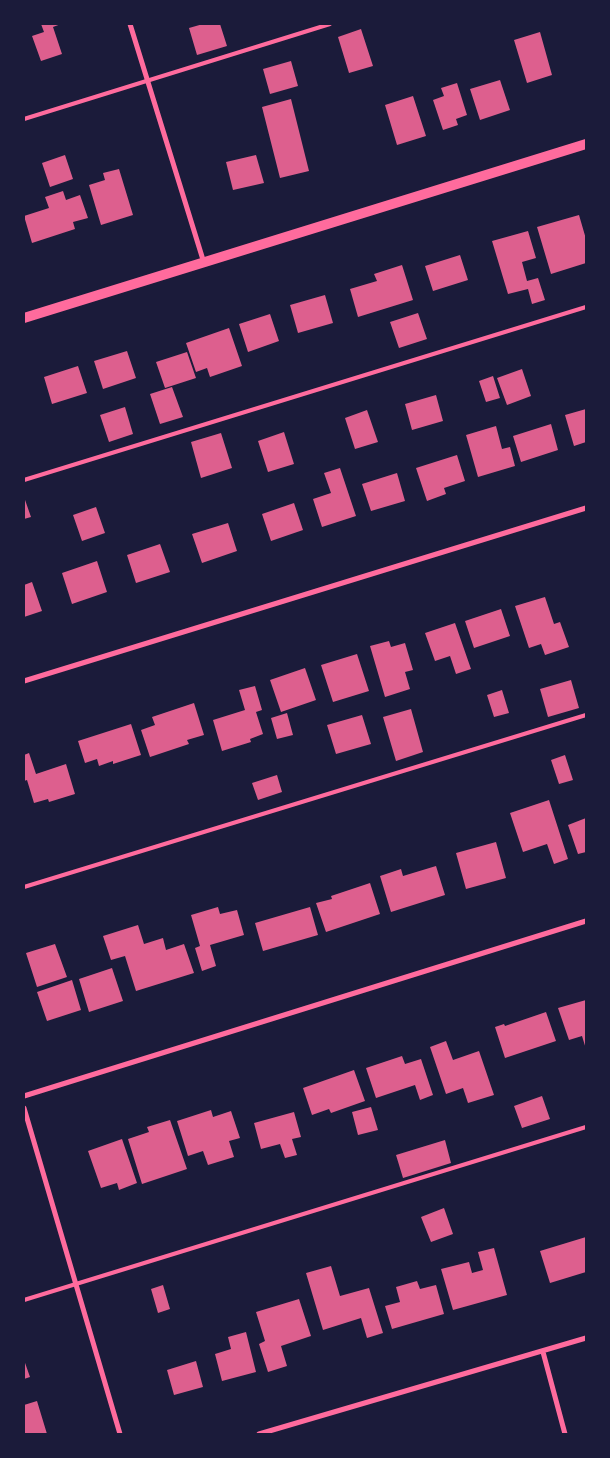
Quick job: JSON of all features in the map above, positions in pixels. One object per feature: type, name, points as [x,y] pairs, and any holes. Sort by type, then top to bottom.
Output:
[{"type":"main road","points":[[24,318],[204,264],[586,144]]},
{"type":"street","points":[[130,24],[204,264]]},
{"type":"street","points":[[24,681],[586,508]]},
{"type":"street","points":[[24,1096],[586,921]]},
{"type":"street","points":[[24,1108],[120,1434]]},
{"type":"street","points":[[259,1434],[586,1338]]},
{"type":"street","points":[[543,1352],[565,1434]]},
{"type":"lane","points":[[24,119],[330,24]]},
{"type":"lane","points":[[24,480],[586,307]]},
{"type":"lane","points":[[24,887],[586,715]]},
{"type":"lane","points":[[24,1300],[586,1127]]},
{"type":"building","points":[[41,24],[61,24],[53,27],[62,54],[41,61],[32,36],[44,32]]},
{"type":"building","points":[[203,24],[220,24],[227,46],[197,55],[189,28]]},
{"type":"building","points":[[361,29],[373,66],[349,73],[338,37]]},
{"type":"building","points":[[540,32],[552,75],[527,83],[514,40]]},
{"type":"building","points":[[291,61],[298,86],[270,94],[263,69]]},
{"type":"building","points":[[500,80],[510,110],[480,120],[470,89]]},
{"type":"building","points":[[457,83],[467,115],[456,119],[458,125],[443,130],[433,100],[444,96],[441,88]]},
{"type":"building","points":[[413,96],[426,136],[397,145],[385,105]]},
{"type":"building","points":[[291,99],[309,171],[280,178],[262,107]]},
{"type":"building","points":[[65,155],[73,179],[50,187],[42,163]]},
{"type":"building","points":[[256,155],[264,183],[233,190],[226,162]]},
{"type":"building","points":[[119,169],[133,215],[101,225],[89,185],[105,180],[103,173]]},
{"type":"building","points":[[63,191],[66,200],[80,195],[88,218],[73,222],[75,229],[32,243],[24,216],[49,208],[45,197]]},
{"type":"building","points":[[579,215],[586,239],[586,263],[551,274],[537,227]]},
{"type":"building","points":[[528,231],[536,258],[522,262],[527,281],[538,278],[545,300],[532,304],[528,289],[508,294],[492,241]]},
{"type":"building","points":[[460,255],[468,280],[433,291],[425,266]]},
{"type":"building","points":[[402,265],[413,300],[358,317],[350,289],[377,281],[374,274]]},
{"type":"building","points":[[325,295],[333,323],[298,333],[290,305]]},
{"type":"building","points":[[418,313],[427,339],[399,348],[390,322]]},
{"type":"building","points":[[270,314],[279,341],[248,352],[239,324]]},
{"type":"building","points":[[229,328],[242,366],[210,377],[207,368],[196,372],[186,343]]},
{"type":"building","points":[[127,351],[136,378],[103,389],[94,361]]},
{"type":"building","points":[[187,352],[196,378],[165,388],[156,362]]},
{"type":"building","points":[[78,366],[87,393],[52,404],[44,377]]},
{"type":"building","points":[[522,369],[531,396],[507,405],[497,378]]},
{"type":"building","points":[[493,376],[500,398],[486,402],[479,381]]},
{"type":"building","points":[[172,387],[183,417],[160,424],[150,394]]},
{"type":"building","points":[[436,395],[443,421],[412,430],[405,404]]},
{"type":"building","points":[[125,407],[133,434],[109,442],[100,415]]},
{"type":"building","points":[[586,409],[586,442],[574,446],[565,415]]},
{"type":"building","points":[[367,410],[378,442],[355,449],[345,418]]},
{"type":"building","points":[[551,424],[558,450],[521,462],[513,436]]},
{"type":"building","points":[[496,426],[502,449],[510,447],[515,466],[478,477],[466,435]]},
{"type":"building","points":[[284,432],[294,464],[268,472],[258,441]]},
{"type":"building","points":[[221,433],[232,468],[201,478],[191,442]]},
{"type":"building","points":[[457,455],[465,481],[444,488],[446,494],[427,501],[416,468]]},
{"type":"building","points":[[340,468],[356,516],[322,527],[313,499],[331,493],[324,473]]},
{"type":"building","points":[[397,473],[405,501],[371,511],[362,484]]},
{"type":"building","points":[[24,497],[31,517],[24,519]]},
{"type":"building","points":[[294,503],[303,530],[271,541],[262,514]]},
{"type":"building","points":[[96,507],[105,533],[82,541],[73,515]]},
{"type":"building","points":[[228,523],[237,551],[202,563],[192,534]]},
{"type":"building","points":[[160,544],[170,572],[136,583],[127,555]]},
{"type":"building","points":[[97,561],[107,592],[72,604],[62,573]]},
{"type":"building","points":[[32,582],[42,611],[24,617],[24,585]]},
{"type":"building","points":[[545,597],[554,624],[560,622],[569,647],[545,655],[541,644],[529,648],[515,606]]},
{"type":"building","points":[[501,609],[510,636],[474,648],[465,621]]},
{"type":"building","points":[[455,623],[471,669],[456,674],[450,656],[435,661],[425,633]]},
{"type":"building","points":[[389,641],[391,647],[405,643],[413,670],[405,672],[410,689],[385,697],[370,646]]},
{"type":"building","points":[[357,654],[369,691],[333,702],[321,665]]},
{"type":"building","points":[[305,668],[316,700],[281,712],[270,680]]},
{"type":"building","points":[[571,680],[579,708],[548,717],[540,689]]},
{"type":"building","points":[[255,686],[262,710],[256,712],[263,734],[250,739],[251,742],[222,751],[213,720],[245,710],[239,690]]},
{"type":"building","points":[[502,690],[509,713],[494,717],[487,695]]},
{"type":"building","points":[[194,703],[204,735],[187,740],[189,744],[150,757],[141,730],[155,725],[152,717]]},
{"type":"building","points":[[411,709],[423,752],[396,761],[383,717]]},
{"type":"building","points":[[287,713],[293,735],[277,739],[271,718]]},
{"type":"building","points":[[362,715],[371,744],[336,754],[327,725]]},
{"type":"building","points":[[131,724],[141,755],[113,764],[113,761],[99,766],[97,759],[85,763],[78,741]]},
{"type":"building","points":[[29,753],[36,774],[66,764],[75,794],[49,802],[48,799],[34,803],[27,780],[24,781],[24,755]]},
{"type":"building","points":[[565,755],[573,780],[559,784],[551,760]]},
{"type":"building","points":[[277,775],[282,792],[258,800],[252,783]]},
{"type":"building","points":[[549,800],[568,859],[554,864],[547,844],[523,852],[510,813]]},
{"type":"building","points":[[586,818],[586,852],[578,854],[568,825]]},
{"type":"building","points":[[496,842],[506,878],[466,889],[456,853]]},
{"type":"building","points":[[436,866],[445,895],[391,912],[380,876],[401,869],[403,876]]},
{"type":"building","points":[[370,883],[380,914],[326,932],[316,903],[332,899],[331,896]]},
{"type":"building","points":[[218,907],[220,914],[237,910],[244,935],[210,945],[216,966],[202,971],[195,948],[200,946],[191,915]]},
{"type":"building","points":[[310,907],[318,935],[263,951],[255,923]]},
{"type":"building","points":[[138,925],[144,944],[163,938],[166,950],[184,944],[194,973],[136,991],[125,956],[111,960],[103,936]]},
{"type":"building","points":[[55,944],[67,977],[37,987],[26,953]]},
{"type":"building","points":[[112,968],[123,1001],[89,1012],[79,979]]},
{"type":"building","points":[[72,980],[81,1010],[47,1021],[37,992]]},
{"type":"building","points":[[586,1000],[586,1049],[582,1036],[569,1040],[558,1008]]},
{"type":"building","points":[[546,1012],[556,1041],[505,1058],[495,1027],[504,1024],[505,1026]]},
{"type":"building","points":[[446,1041],[453,1060],[479,1051],[494,1095],[468,1103],[463,1088],[446,1094],[430,1047]]},
{"type":"building","points":[[402,1056],[405,1064],[421,1059],[433,1095],[420,1100],[415,1085],[376,1098],[366,1068]]},
{"type":"building","points":[[354,1070],[365,1101],[331,1113],[329,1109],[312,1115],[303,1088]]},
{"type":"building","points":[[542,1096],[550,1119],[522,1128],[514,1106]]},
{"type":"building","points":[[371,1107],[378,1130],[358,1135],[352,1112]]},
{"type":"building","points":[[211,1110],[213,1117],[231,1111],[240,1138],[229,1141],[234,1157],[208,1165],[203,1151],[188,1156],[177,1121]]},
{"type":"building","points":[[294,1112],[301,1137],[292,1139],[297,1155],[285,1158],[280,1144],[261,1149],[254,1123]]},
{"type":"building","points":[[170,1120],[187,1169],[142,1184],[128,1139],[149,1132],[147,1127]]},
{"type":"building","points":[[122,1139],[137,1183],[119,1190],[117,1183],[101,1188],[88,1151]]},
{"type":"building","points":[[445,1140],[451,1163],[403,1178],[396,1155]]},
{"type":"building","points":[[444,1208],[453,1234],[431,1242],[421,1217]]},
{"type":"building","points":[[586,1237],[586,1272],[550,1283],[540,1251]]},
{"type":"building","points":[[494,1248],[507,1295],[453,1310],[441,1269],[469,1262],[472,1273],[483,1270],[478,1252]]},
{"type":"building","points":[[331,1266],[340,1296],[369,1288],[383,1333],[367,1338],[361,1318],[323,1330],[306,1273]]},
{"type":"building","points":[[417,1281],[420,1289],[436,1285],[444,1314],[392,1329],[385,1306],[400,1302],[396,1287]]},
{"type":"building","points":[[163,1285],[170,1309],[158,1313],[151,1289]]},
{"type":"building","points":[[299,1299],[311,1336],[281,1346],[287,1366],[268,1372],[259,1344],[265,1341],[256,1312]]},
{"type":"building","points":[[246,1332],[256,1372],[222,1381],[215,1354],[231,1349],[228,1337]]},
{"type":"building","points":[[24,1360],[30,1377],[24,1379]]},
{"type":"building","points":[[196,1361],[203,1387],[174,1395],[167,1370]]},
{"type":"building","points":[[37,1401],[47,1434],[24,1434],[24,1405]]}]
